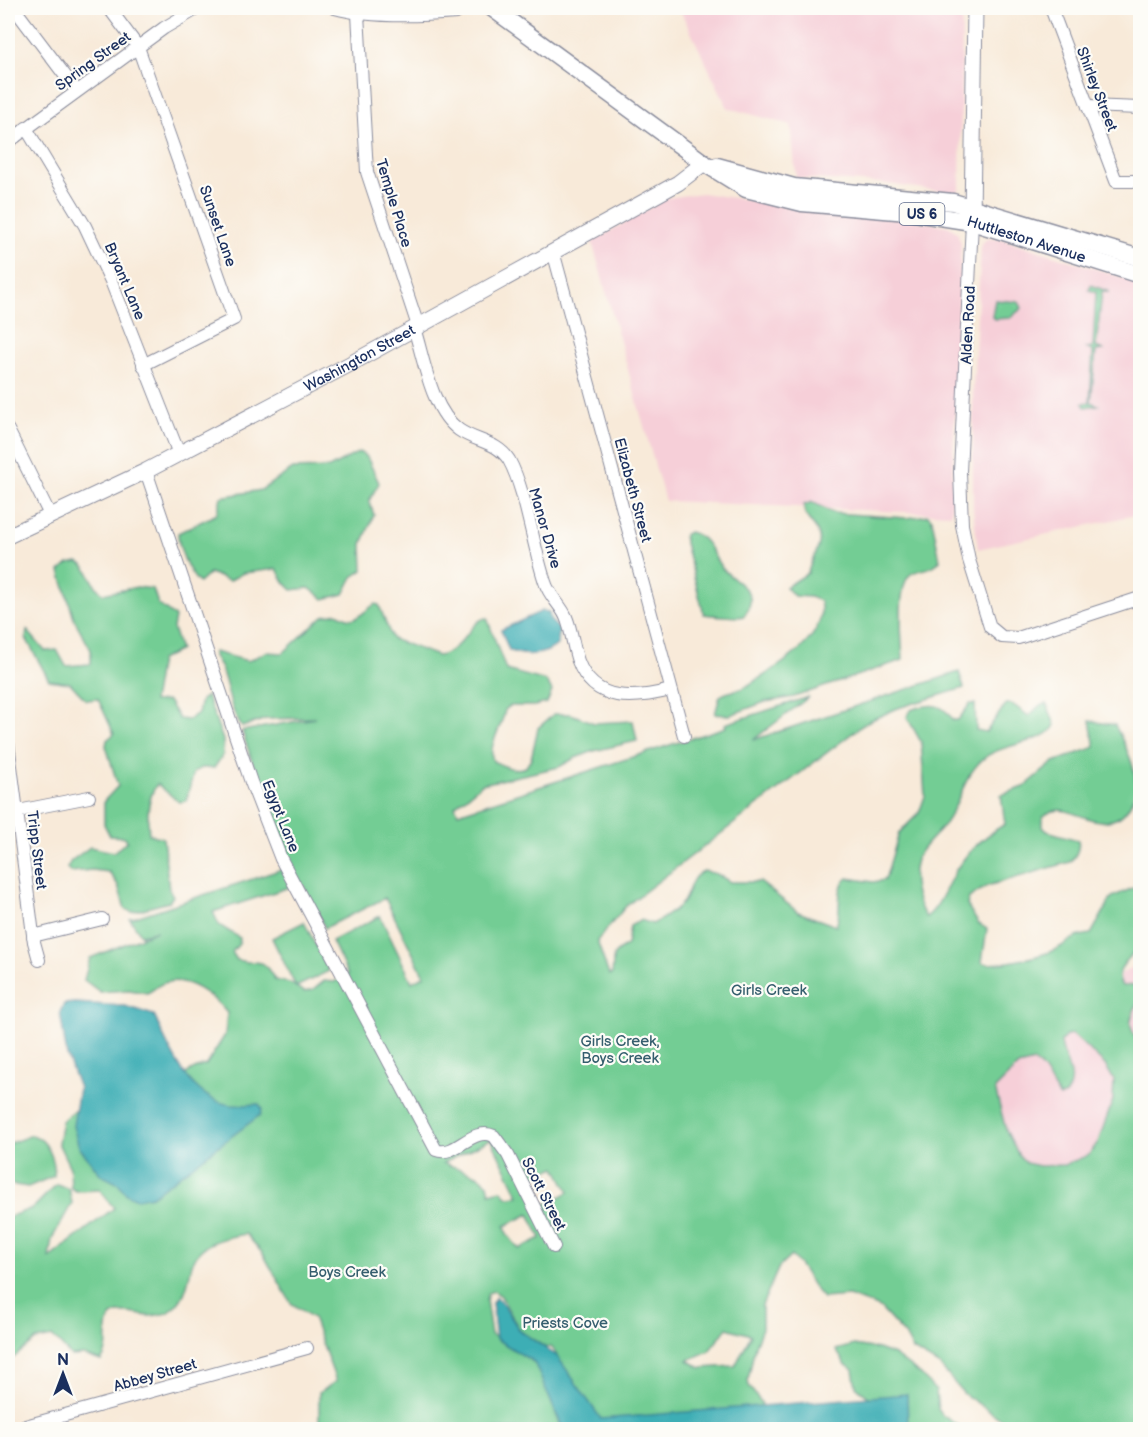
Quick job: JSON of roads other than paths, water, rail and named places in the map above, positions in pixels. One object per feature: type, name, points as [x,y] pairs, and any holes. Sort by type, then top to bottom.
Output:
[{"type":"highway","name":"Huttleston Avenue","points":[[492,8],[737,185],[781,199],[816,205],[919,213],[972,214],[1140,258]]},
{"type":"highway","name":"Huttleston Avenue","points":[[972,214],[1140,275]]},
{"type":"main road","name":"Alden Road","points":[[972,214],[975,8]]},
{"type":"main road","name":"Washington Street","points":[[8,536],[146,471],[416,327],[678,183],[704,163]]},
{"type":"street","points":[[14,8],[76,90]]},
{"type":"street","points":[[109,8],[138,47]]},
{"type":"street","name":"Spring Street","points":[[10,135],[26,128],[76,90],[198,8]]},
{"type":"street","points":[[335,8],[358,14],[442,10],[456,13],[464,8]]},
{"type":"street","name":"Shirley Street","points":[[1051,8],[1116,181],[1140,181]]},
{"type":"street","name":"Temple Place","points":[[358,14],[367,172],[416,327]]},
{"type":"street","name":"Sunset Lane","points":[[138,47],[234,319],[143,365]]},
{"type":"street","points":[[1088,106],[1140,108]]},
{"type":"street","name":"Bryant Lane","points":[[26,128],[85,226],[111,281],[179,454]]},
{"type":"street","name":"Alden Road","points":[[972,214],[960,497],[971,567],[988,624],[998,635],[1018,638],[1140,598]]},
{"type":"street","name":"Elizabeth Street","points":[[553,251],[684,736]]},
{"type":"street","name":"Manor Drive","points":[[416,327],[436,397],[447,417],[460,430],[494,445],[510,462],[546,587],[566,618],[583,671],[602,690],[619,697],[642,697],[671,690]]},
{"type":"street","points":[[8,430],[50,515]]},
{"type":"street","name":"Egypt Lane","points":[[146,471],[251,782],[281,859],[436,1150]]},
{"type":"street","name":"Tripp Street","points":[[8,743],[12,812],[39,960]]},
{"type":"street","points":[[12,812],[89,797]]},
{"type":"street","points":[[33,936],[102,919]]},
{"type":"street","name":"Scott Street","points":[[436,1150],[445,1152],[476,1135],[486,1134],[501,1142],[554,1247]]},
{"type":"street","name":"Abbey Street","points":[[10,1430],[307,1348]]},
{"type":"water","points":[[542,611],[549,612],[550,620],[559,629],[558,644],[547,651],[534,654],[521,654],[509,650],[501,630]]},
{"type":"water","points":[[64,1004],[125,1006],[154,1015],[166,1043],[192,1083],[216,1101],[231,1105],[259,1104],[262,1109],[260,1115],[152,1196],[137,1199],[126,1194],[119,1184],[101,1175],[79,1147],[73,1126],[79,1088],[67,1056],[60,1012]]},
{"type":"water","points":[[496,1297],[520,1331],[557,1356],[601,1419],[907,1394],[908,1429],[563,1429],[534,1362],[496,1339],[492,1303]]},
{"type":"park label","name":"Girls Creek","points":[[769,990]]},
{"type":"park label","name":"Girls Creek, Boys Creek","points":[[620,1050]]},
{"type":"park label","name":"Boys Creek","points":[[347,1272]]},
{"type":"park label","name":"Priests Cove","points":[[565,1323]]}]
